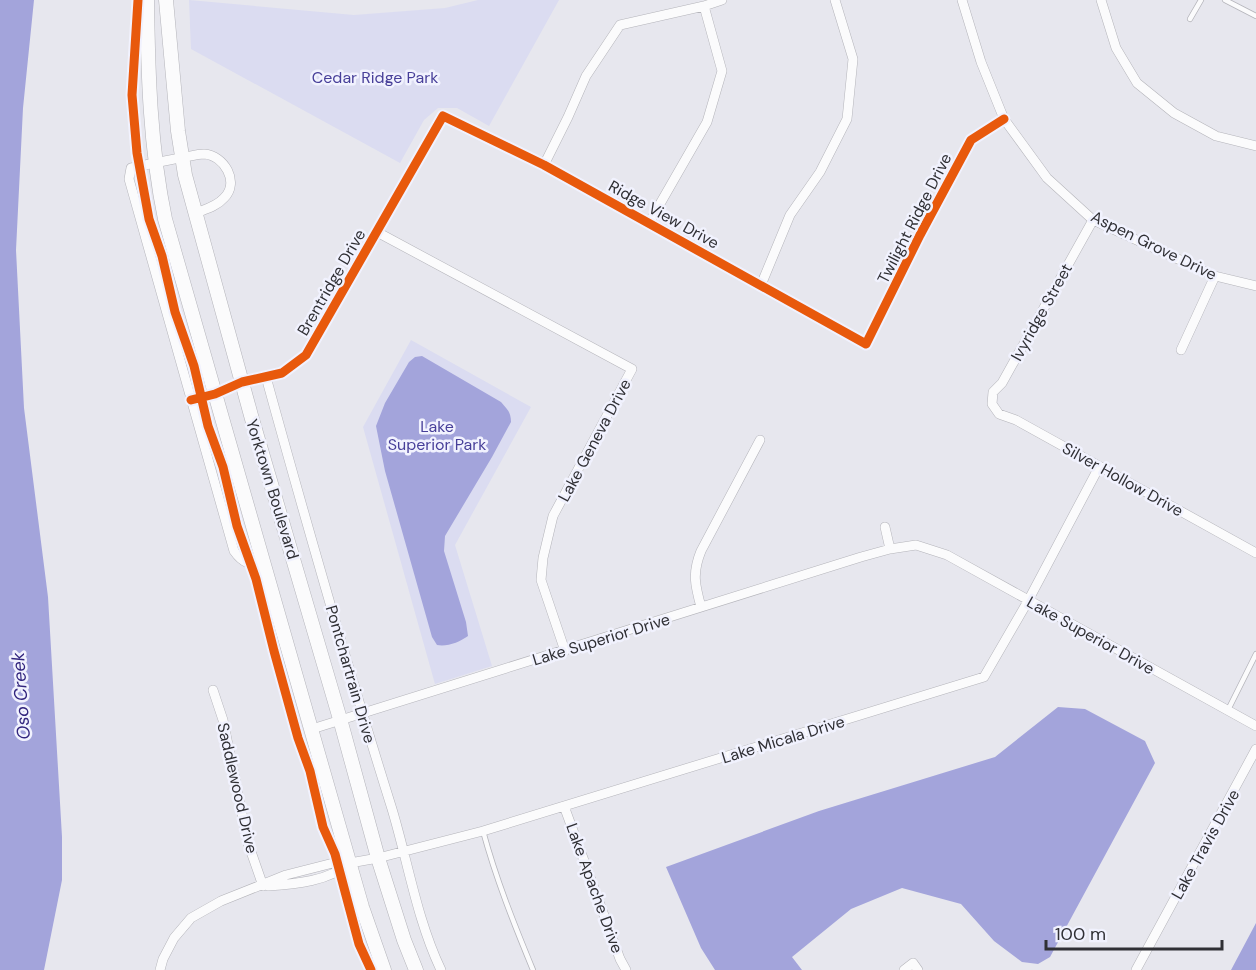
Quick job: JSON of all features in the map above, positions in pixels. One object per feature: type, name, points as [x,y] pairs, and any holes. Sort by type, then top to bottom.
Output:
[{"type":"main road","name":"Yorktown Boulevard","points":[[147,0],[150,111],[155,161],[165,219],[362,907],[384,970]]},
{"type":"main road","name":"Yorktown Boulevard","points":[[166,0],[178,131],[196,213],[378,858],[401,932],[416,970]]},
{"type":"street","points":[[544,165],[586,76],[620,25],[722,0]]},
{"type":"street","points":[[760,285],[790,215],[820,172],[847,119],[853,59],[835,0]]},
{"type":"street","name":"Aspen Grove Drive","points":[[962,0],[981,62],[1004,119],[1047,178],[1093,220],[1215,276],[1256,285]]},
{"type":"street","points":[[1101,0],[1116,48],[1137,83],[1174,113],[1216,136],[1256,146]]},
{"type":"street","points":[[649,223],[707,122],[722,71],[704,6]]},
{"type":"street","name":"Ridge View Drive","points":[[443,116],[544,165],[866,345]]},
{"type":"street","name":"Brentridge Drive","points":[[192,400],[215,394],[242,382],[282,373],[306,356],[443,116]]},
{"type":"street","name":"Twilight Ridge Drive","points":[[866,345],[920,235],[971,140],[1004,119]]},
{"type":"street","points":[[196,213],[216,205],[227,196],[230,182],[229,170],[219,158],[205,154],[155,161],[131,168],[129,179],[234,551],[241,562],[251,565],[265,564]]},
{"type":"street","name":"Ivyridge Street","points":[[992,404],[993,392],[1002,383],[1093,220]]},
{"type":"street","name":"Lake Geneva Drive","points":[[377,232],[632,369],[553,516],[543,558],[541,580],[565,651]]},
{"type":"street","points":[[1181,350],[1215,276]]},
{"type":"street","name":"Pontchartrain Drive","points":[[266,377],[362,713],[405,852],[422,918],[441,970]]},
{"type":"street","name":"Silver Hollow Drive","points":[[992,404],[999,414],[1016,420],[1256,553]]},
{"type":"street","points":[[701,607],[695,585],[695,566],[760,440]]},
{"type":"street","name":"Lake Micala Drive","points":[[160,970],[163,958],[174,938],[191,918],[221,901],[286,875],[337,862],[350,863],[405,852],[483,831],[984,677],[1028,601],[1099,466]]},
{"type":"street","points":[[885,527],[890,549]]},
{"type":"street","name":"Lake Superior Drive","points":[[312,729],[890,549],[916,545],[947,555],[1256,726]]},
{"type":"street","name":"Saddlewood Drive","points":[[213,690],[223,720],[248,843],[263,886]]},
{"type":"street","name":"Lake Travis Drive","points":[[1136,970],[1256,749]]},
{"type":"street","name":"Lake Apache Drive","points":[[564,806],[626,970]]},
{"type":"street","points":[[904,970],[913,963],[918,970]]},
{"type":"lane","points":[[1190,19],[1201,0]]},
{"type":"lane","points":[[1225,0],[1256,16]]},
{"type":"lane","points":[[1228,710],[1256,654]]},
{"type":"lane","points":[[483,831],[506,903],[533,970]]},
{"type":"green space","name":"Cedar Ridge Park","points":[[189,0],[354,15],[445,8],[478,0],[559,0],[489,126],[457,108],[438,108],[424,120],[400,163],[191,49]]},
{"type":"green space","name":"Lake Superior Park","points":[[411,340],[531,407],[455,545],[492,666],[435,684],[363,427]]},
{"type":"water","name":"Oso Creek","points":[[0,0],[34,0],[23,108],[16,250],[24,408],[48,597],[62,837],[62,880],[44,970],[0,970]]},
{"type":"water","name":"Lake Superior Park","points":[[422,356],[501,402],[511,419],[492,457],[445,536],[444,551],[466,622],[468,636],[445,645],[437,645],[432,637],[385,471],[376,426],[385,403],[409,362],[415,357]]},
{"type":"water","points":[[1058,707],[1085,709],[1145,741],[1155,763],[1050,957],[1038,964],[1022,962],[994,941],[961,904],[902,888],[851,909],[792,957],[802,970],[715,970],[701,948],[666,867],[819,811],[995,757]]},
{"type":"water","points":[[1256,923],[1256,970],[1231,970]]},
{"type":"cycle path","points":[[138,0],[132,95],[137,153],[149,219],[162,256],[175,312],[194,366],[208,426],[223,467],[237,526],[256,579],[298,738],[310,771],[323,827],[335,854],[359,944],[371,970]]},
{"type":"cycle path","points":[[191,400],[215,394],[242,382],[282,373],[306,355],[443,116],[544,165],[866,344],[920,235],[971,140],[1004,119]]}]
